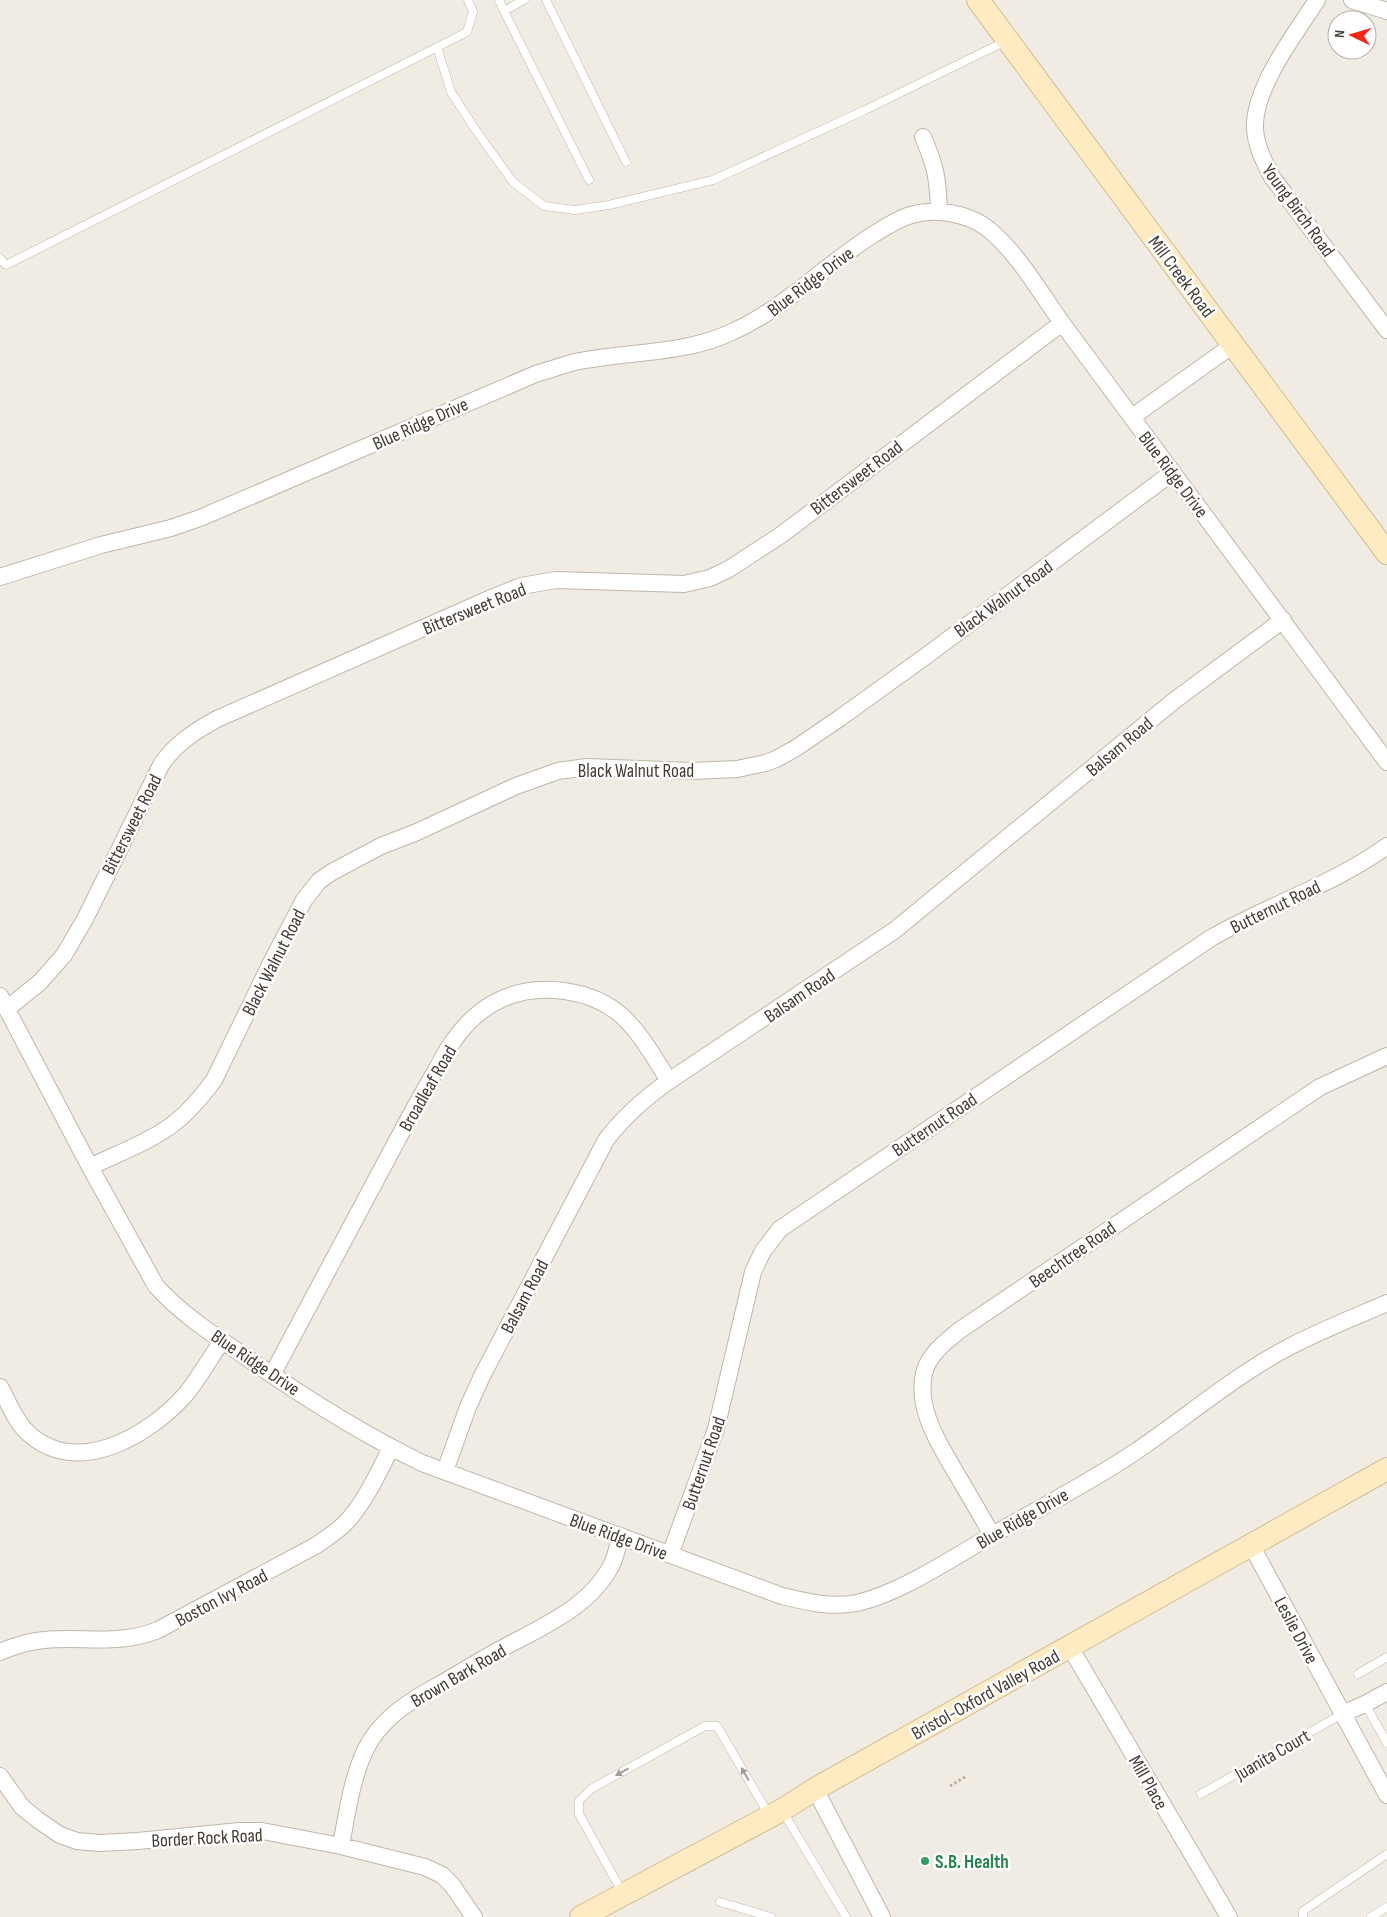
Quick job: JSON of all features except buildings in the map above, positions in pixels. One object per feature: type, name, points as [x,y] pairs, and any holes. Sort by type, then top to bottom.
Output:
[{"type":"main road","name":"Mill Creek Road","points":[[978,0],[1387,552]]},
{"type":"main road","name":"Bristol-Oxford Valley Road","points":[[581,1917],[776,1813],[815,1789],[1387,1469]]},
{"type":"street","name":"Young Birch Road","points":[[1317,0],[1282,54],[1258,103],[1255,123],[1257,145],[1272,177],[1387,330]]},
{"type":"street","points":[[1352,0],[1387,10]]},
{"type":"street","points":[[923,137],[934,162],[938,182],[939,212]]},
{"type":"street","name":"Blue Ridge Drive","points":[[0,577],[101,545],[171,528],[200,518],[538,374],[575,362],[706,342],[733,332],[761,317],[860,243],[890,224],[924,212],[939,212],[966,218],[985,227],[997,237],[1021,266],[1387,762]]},
{"type":"street","name":"Bittersweet Road","points":[[3,1003],[40,982],[64,955],[85,919],[161,765],[178,744],[195,731],[217,719],[521,586],[556,580],[684,584],[710,578],[729,569],[781,534],[1062,323]]},
{"type":"street","points":[[1132,417],[1233,345]]},
{"type":"street","name":"Black Walnut Road","points":[[90,1167],[162,1132],[184,1115],[205,1092],[223,1063],[270,963],[304,900],[319,882],[332,872],[363,854],[417,832],[516,786],[558,771],[587,766],[692,771],[719,770],[737,769],[776,759],[796,748],[871,695],[1172,472]]},
{"type":"street","name":"Balsam Road","points":[[445,1471],[468,1407],[482,1376],[606,1140],[621,1120],[669,1081],[894,930],[1175,700],[1283,620]]},
{"type":"street","name":"Butternut Road","points":[[670,1555],[716,1430],[754,1272],[763,1251],[780,1229],[1210,938],[1236,923],[1334,878],[1387,846]]},
{"type":"street","name":"Broadleaf Road","points":[[272,1375],[426,1087],[454,1040],[471,1020],[487,1007],[503,998],[526,992],[548,990],[579,994],[598,1000],[622,1016],[641,1036],[669,1081]]},
{"type":"street","name":"Blue Ridge Drive","points":[[3,1003],[156,1286],[168,1298],[222,1341],[353,1427],[422,1463],[782,1596],[814,1604],[836,1605],[857,1603],[886,1593],[921,1576],[1084,1483],[1134,1452],[1247,1373],[1290,1347],[1387,1303]]},
{"type":"street","name":"Beechtree Road","points":[[992,1535],[946,1455],[924,1406],[922,1392],[924,1372],[931,1357],[940,1346],[960,1330],[1320,1087],[1387,1056]]},
{"type":"street","points":[[0,1386],[20,1425],[41,1443],[56,1450],[91,1453],[113,1446],[133,1436],[159,1419],[186,1393],[222,1341]]},
{"type":"street","name":"Boston Ivy Road","points":[[0,1652],[17,1645],[44,1640],[120,1640],[147,1635],[158,1630],[275,1568],[335,1532],[348,1520],[365,1497],[391,1448]]},
{"type":"street","name":"Brown Bark Road","points":[[341,1846],[358,1770],[370,1742],[378,1730],[394,1713],[426,1692],[500,1649],[551,1624],[573,1608],[591,1592],[605,1575],[613,1562],[621,1536]]},
{"type":"street","name":"Leslie Drive","points":[[1251,1545],[1387,1795]]},
{"type":"street","name":"Mill Place","points":[[1070,1647],[1229,1917]]},
{"type":"street","points":[[1342,1714],[1387,1692]]},
{"type":"street","name":"Border Rock Road","points":[[0,1776],[22,1807],[60,1835],[78,1841],[100,1843],[128,1842],[239,1831],[262,1831],[341,1846],[425,1866],[442,1875],[474,1917]]},
{"type":"street","points":[[815,1789],[882,1917]]},
{"type":"lane","points":[[0,258],[6,265],[468,32],[474,12],[468,0]]},
{"type":"lane","points":[[499,0],[589,180]]},
{"type":"lane","points":[[504,11],[524,0]]},
{"type":"lane","points":[[546,0],[626,162]]},
{"type":"lane","points":[[437,47],[451,92],[474,129],[514,182],[544,206],[575,210],[610,205],[713,180],[854,115],[1008,40]]},
{"type":"lane","points":[[1358,1674],[1387,1657]]},
{"type":"lane","points":[[1365,1704],[1387,1743]]},
{"type":"lane","name":"Juanita Court","points":[[1201,1794],[1342,1714]]},
{"type":"lane","points":[[624,1895],[579,1814],[579,1801],[591,1789],[705,1726],[717,1726],[846,1917]]},
{"type":"lane","points":[[1303,1917],[1303,1911],[1387,1854]]},
{"type":"lane","points":[[720,1902],[771,1917]]},
{"type":"lane","points":[[1370,1917],[1387,1906]]},
{"type":"path","points":[[950,1786],[965,1777]]},
{"type":"place","name":"S.B. Health","points":[[925,1861]]}]
